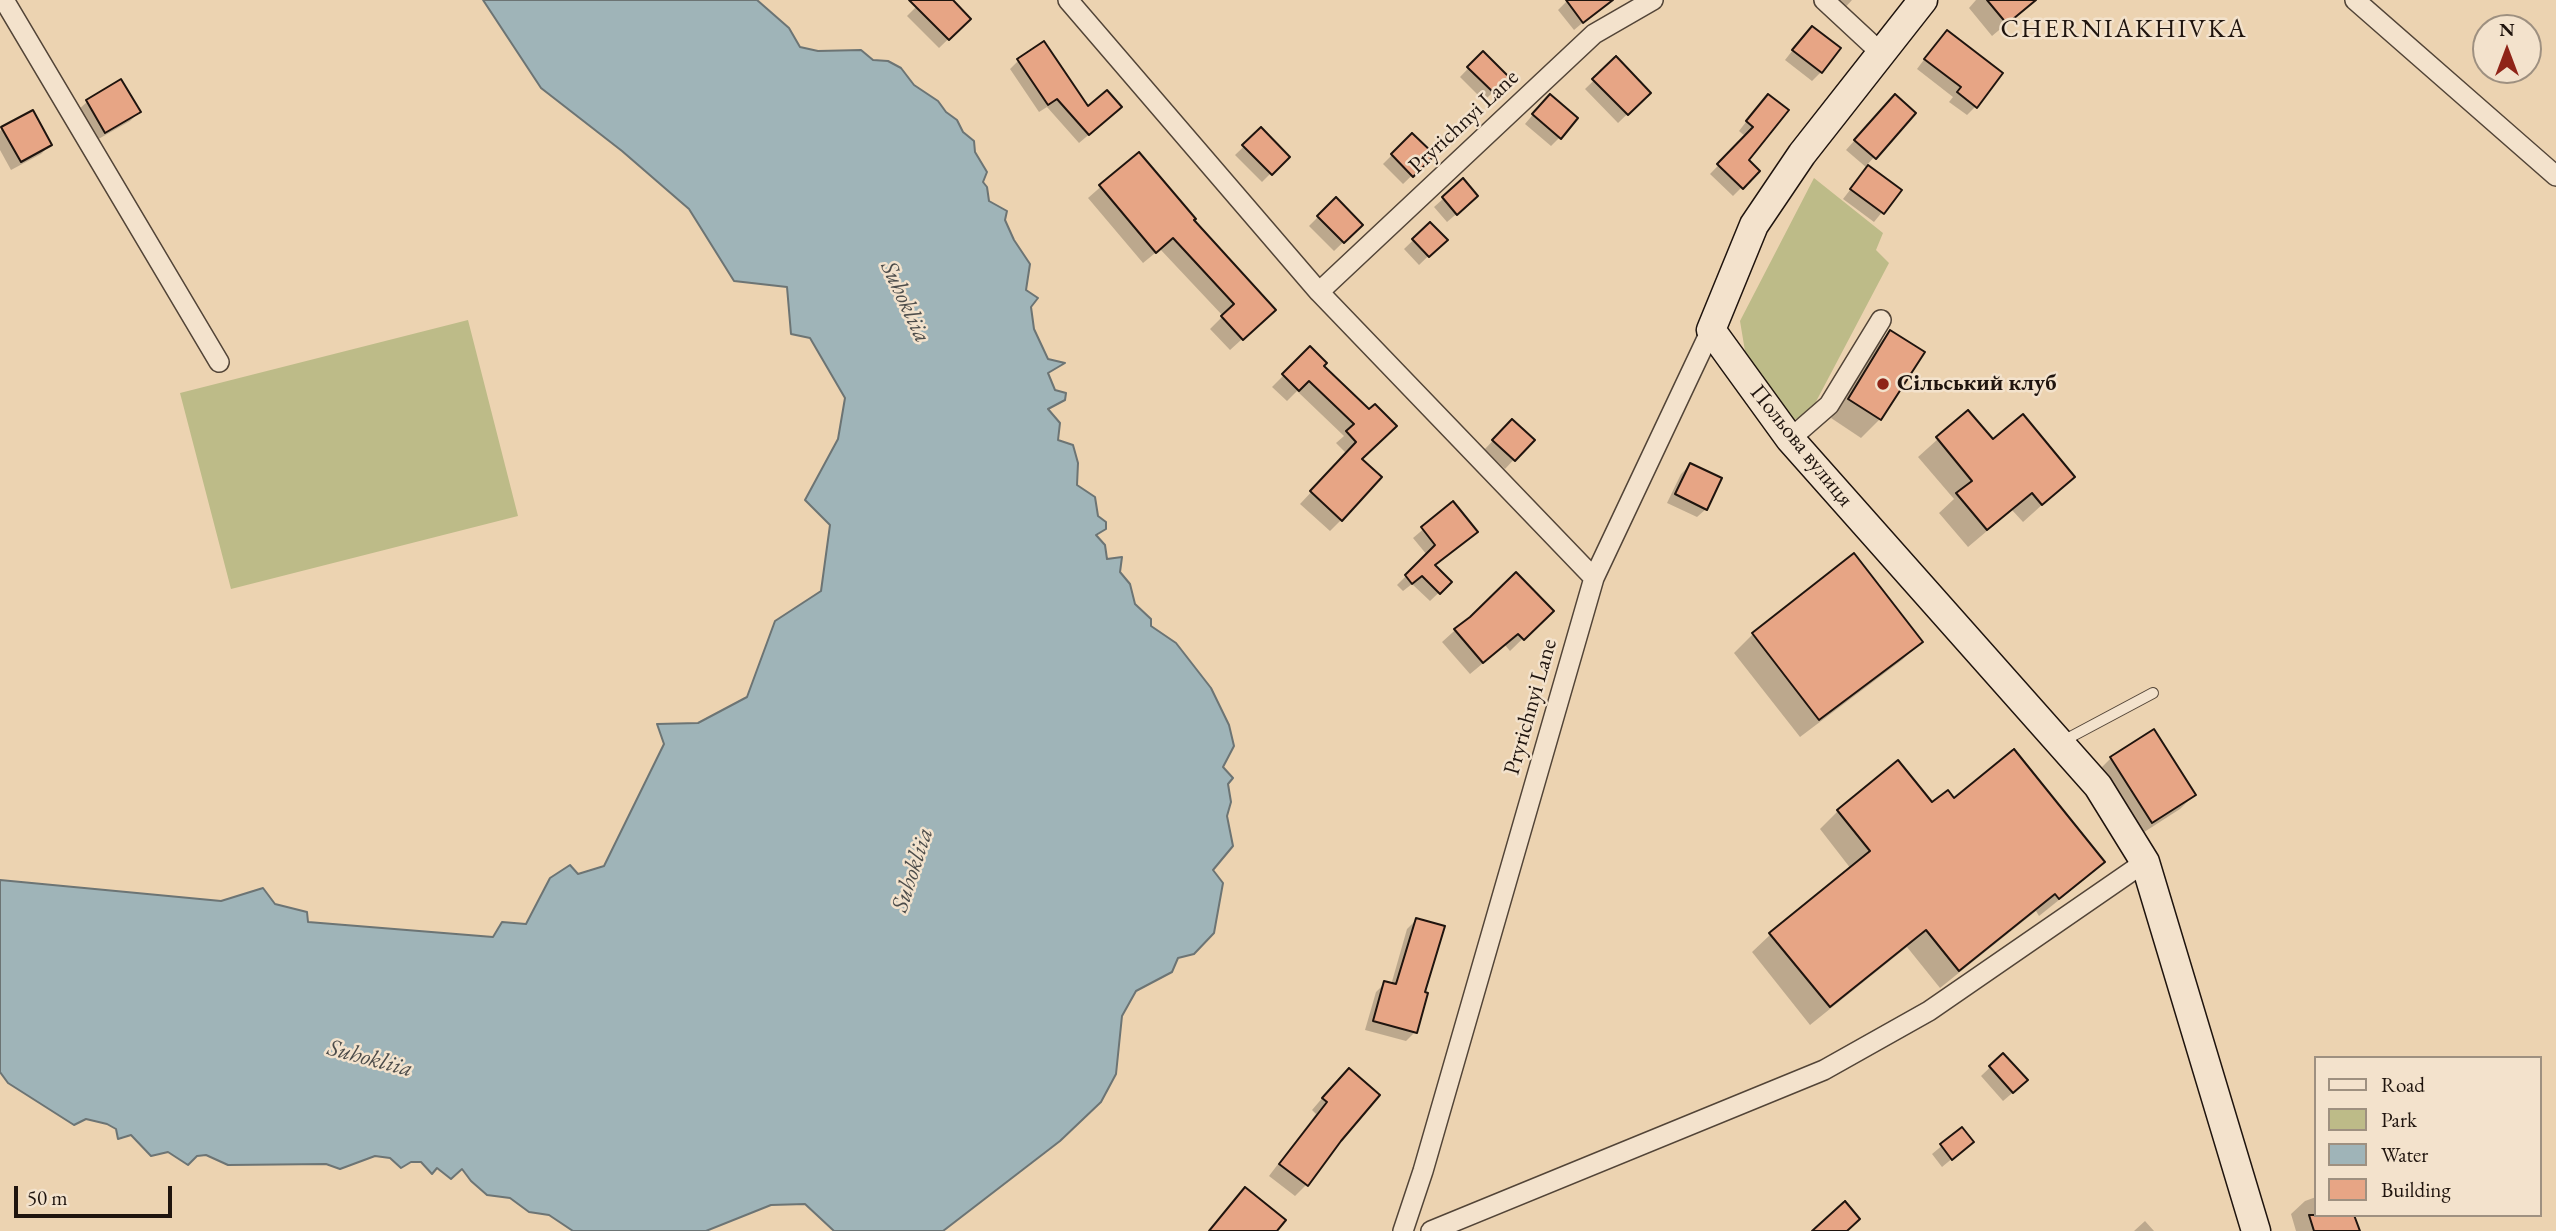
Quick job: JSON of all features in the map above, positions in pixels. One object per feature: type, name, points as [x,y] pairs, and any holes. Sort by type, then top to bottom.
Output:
[{"type":"street","points":[[4,0],[219,362]]},
{"type":"street","points":[[1068,0],[1318,292],[1594,578]]},
{"type":"street","name":"Pryrichnyi Lane","points":[[1318,292],[1594,34],[1653,0]]},
{"type":"street","points":[[1824,0],[1881,52]]},
{"type":"street","points":[[1711,330],[1755,225],[1802,154],[1923,0]]},
{"type":"street","points":[[2355,0],[2556,176]]},
{"type":"street","points":[[1790,439],[1829,405],[1881,320]]},
{"type":"street","name":"Pryrichnyi Lane","points":[[1403,1231],[1423,1171],[1594,578],[1711,330]]},
{"type":"street","name":"Польова вулиця","points":[[1711,330],[1790,439],[2098,786],[2145,862],[2252,1229]]},
{"type":"street","points":[[1431,1231],[1824,1070],[1929,1011],[2145,862]]},
{"type":"lane","points":[[2059,742],[2153,694]]},
{"type":"green space","points":[[1814,178],[1883,233],[1876,250],[1889,263],[1810,413],[1791,421],[1746,357],[1740,321]]},
{"type":"green space","points":[[468,320],[518,516],[231,589],[180,393]]},
{"type":"water","name":"Suhokliia","points":[[483,0],[757,0],[789,28],[800,47],[818,51],[861,50],[873,60],[888,61],[901,68],[914,85],[938,101],[946,112],[957,120],[963,132],[974,141],[975,152],[987,172],[983,182],[987,187],[989,201],[1007,211],[1005,220],[1030,264],[1026,290],[1038,298],[1031,307],[1034,329],[1048,359],[1065,363],[1048,373],[1055,390],[1066,393],[1065,400],[1048,409],[1060,423],[1058,440],[1073,445],[1078,463],[1077,485],[1095,497],[1098,516],[1106,522],[1106,529],[1096,535],[1105,545],[1107,559],[1122,557],[1120,572],[1130,584],[1135,604],[1151,619],[1151,626],[1176,643],[1211,688],[1229,725],[1234,746],[1223,767],[1233,778],[1228,784],[1231,802],[1227,816],[1233,846],[1213,870],[1223,883],[1214,933],[1194,954],[1178,958],[1172,972],[1136,991],[1122,1016],[1116,1074],[1101,1102],[1060,1141],[943,1231],[834,1231],[805,1204],[771,1205],[706,1231],[573,1231],[549,1215],[529,1212],[510,1198],[487,1195],[462,1169],[451,1179],[437,1168],[432,1174],[421,1162],[411,1162],[401,1168],[390,1158],[375,1156],[340,1169],[326,1164],[228,1165],[206,1155],[197,1156],[188,1165],[168,1152],[151,1156],[131,1135],[118,1139],[116,1129],[107,1124],[86,1119],[74,1125],[8,1083],[0,1072],[0,880],[221,901],[263,888],[275,904],[307,912],[308,922],[493,937],[502,922],[526,924],[550,878],[570,865],[578,874],[604,866],[664,744],[657,724],[698,723],[747,697],[775,621],[821,591],[830,525],[805,500],[838,439],[845,398],[810,338],[791,334],[787,287],[734,281],[689,209],[622,151],[541,88]]},
{"type":"building","points":[[909,0],[953,0],[971,19],[949,40]]},
{"type":"building","points":[[1566,0],[1613,0],[1583,23]]},
{"type":"building","points":[[1987,0],[2036,0],[2007,24]]},
{"type":"building","points":[[1812,26],[1841,48],[1822,73],[1792,50]]},
{"type":"building","points":[[1947,30],[2003,73],[1977,108],[1957,92],[1961,87],[1924,59]]},
{"type":"building","points":[[1044,41],[1088,106],[1107,90],[1122,107],[1089,135],[1057,99],[1048,105],[1017,59]]},
{"type":"building","points":[[1483,51],[1510,78],[1494,93],[1467,67]]},
{"type":"building","points":[[1616,56],[1651,93],[1628,115],[1592,79]]},
{"type":"building","points":[[121,79],[141,112],[105,133],[86,100]]},
{"type":"building","points":[[1550,94],[1578,118],[1561,139],[1532,114]]},
{"type":"building","points":[[1768,94],[1789,110],[1749,160],[1760,171],[1743,189],[1717,164],[1753,127],[1746,121]]},
{"type":"building","points":[[1895,94],[1916,113],[1876,159],[1854,140]]},
{"type":"building","points":[[33,110],[52,145],[21,162],[1,127]]},
{"type":"building","points":[[1261,127],[1290,157],[1272,175],[1242,145]]},
{"type":"building","points":[[1412,133],[1435,155],[1413,177],[1391,154]]},
{"type":"building","points":[[1139,152],[1196,219],[1194,220],[1276,310],[1243,340],[1221,316],[1234,304],[1173,238],[1156,253],[1099,185]]},
{"type":"building","points":[[1868,165],[1902,190],[1884,214],[1850,189]]},
{"type":"building","points":[[1463,178],[1478,196],[1457,215],[1442,197]]},
{"type":"building","points":[[1336,197],[1363,225],[1344,243],[1317,216]]},
{"type":"building","points":[[1430,222],[1448,240],[1429,257],[1412,239]]},
{"type":"building","points":[[1890,330],[1925,352],[1881,420],[1848,399]]},
{"type":"building","points":[[1310,346],[1327,363],[1324,366],[1369,409],[1375,404],[1397,426],[1362,459],[1382,477],[1342,521],[1310,491],[1356,442],[1346,431],[1354,424],[1309,381],[1299,391],[1282,374]]},
{"type":"building","points":[[1968,410],[1993,439],[2023,414],[2075,477],[2042,505],[2032,493],[1987,530],[1956,493],[1972,481],[1936,437]]},
{"type":"building","points":[[1512,419],[1535,440],[1515,461],[1492,440]]},
{"type":"building","points":[[1690,463],[1722,478],[1707,510],[1675,494]]},
{"type":"building","points":[[1453,501],[1478,532],[1435,565],[1452,582],[1440,594],[1422,576],[1412,584],[1405,575],[1435,545],[1421,527]]},
{"type":"building","points":[[1854,553],[1923,642],[1819,720],[1752,633]]},
{"type":"building","points":[[1516,572],[1554,611],[1524,640],[1518,634],[1483,663],[1454,629]]},
{"type":"building","points":[[2154,729],[2196,795],[2152,823],[2110,757]]},
{"type":"building","points":[[2014,749],[2105,862],[2059,899],[2055,894],[1959,971],[1926,930],[1830,1007],[1769,933],[1870,851],[1837,810],[1898,760],[1932,802],[1948,790],[1954,798]]},
{"type":"building","points":[[1416,918],[1445,926],[1425,992],[1428,993],[1417,1033],[1373,1021],[1384,981],[1396,984]]},
{"type":"building","points":[[2003,1053],[2028,1080],[2013,1093],[1989,1066]]},
{"type":"building","points":[[1349,1068],[1380,1095],[1308,1186],[1279,1164],[1327,1102],[1322,1098]]},
{"type":"building","points":[[1962,1127],[1974,1142],[1952,1160],[1940,1144]]},
{"type":"building","points":[[1245,1187],[1286,1220],[1277,1231],[1209,1231]]},
{"type":"building","points":[[1845,1201],[1860,1219],[1847,1231],[1812,1231]]},
{"type":"building","points":[[2309,1215],[2355,1217],[2360,1231],[2314,1231]]},
{"type":"place","name":"Сільський клуб","points":[[1883,384]]},
{"type":"district","name":"CHERNIAKHIVKA","points":[[2124,30]]}]
